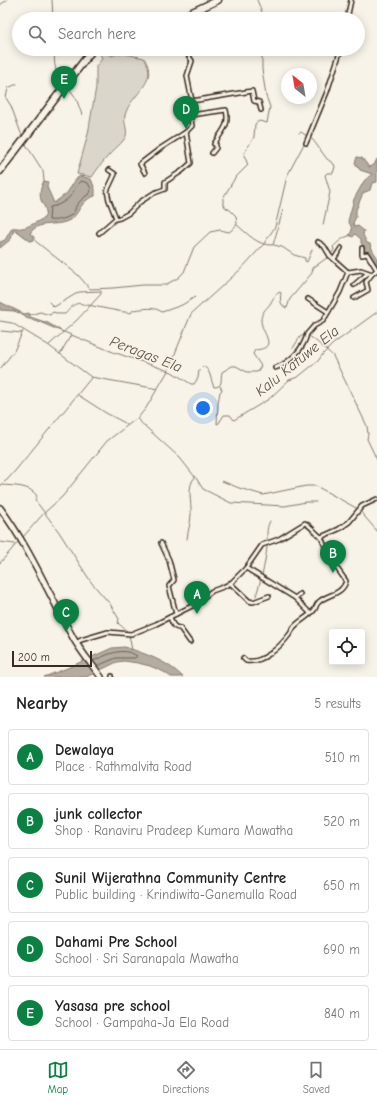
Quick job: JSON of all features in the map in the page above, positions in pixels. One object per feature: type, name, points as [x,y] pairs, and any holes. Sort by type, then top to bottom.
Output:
[{"type":"highway","points":[[192,12],[218,0]]},
{"type":"highway","points":[[0,171],[88,56]]},
{"type":"main road","points":[[0,508],[20,538],[76,643],[101,677]]},
{"type":"street","points":[[348,12],[351,0]]},
{"type":"street","points":[[145,173],[140,164],[191,128],[192,101],[187,76],[192,60],[189,56]]},
{"type":"street","points":[[306,142],[327,92],[339,56]]},
{"type":"street","points":[[192,101],[252,91],[254,101],[260,102],[261,110]]},
{"type":"street","points":[[191,115],[226,110],[228,119],[227,124],[214,144],[216,145],[216,148],[212,152]]},
{"type":"street","points":[[99,233],[116,218],[120,218],[129,213],[140,202],[154,193],[165,189],[165,182],[182,172],[191,163],[186,132]]},
{"type":"street","points":[[109,170],[115,174],[108,191],[109,200],[116,218]]},
{"type":"street","points":[[318,242],[324,246],[329,256],[348,272]]},
{"type":"street","points":[[334,259],[341,248]]},
{"type":"street","points":[[354,285],[370,273],[377,270],[367,254],[362,255],[362,248]]},
{"type":"street","points":[[348,272],[361,270],[370,273]]},
{"type":"street","points":[[276,368],[283,365],[302,347],[307,334],[314,326],[323,321],[340,292],[348,272]]},
{"type":"street","points":[[354,298],[368,290],[366,282],[370,273]]},
{"type":"street","points":[[308,299],[328,312]]},
{"type":"street","points":[[321,537],[339,529],[348,522],[359,509],[377,499]]},
{"type":"street","points":[[76,643],[81,640],[108,632],[130,634],[192,606],[212,591],[230,583],[246,568],[259,548],[306,524],[321,537],[331,560],[346,583],[335,594],[318,603],[315,610],[293,628],[280,645],[263,658],[255,662],[251,662],[246,661],[243,658]]},
{"type":"street","points":[[161,543],[169,560],[174,580],[169,586],[176,614]]},
{"type":"street","points":[[246,568],[295,598],[310,613]]},
{"type":"street","points":[[230,583],[249,601],[253,602],[269,596]]},
{"type":"street","points":[[295,598],[300,594]]},
{"type":"street","points":[[170,617],[173,625],[176,628],[180,628],[190,642]]},
{"type":"shaded area","points":[[101,56],[135,56],[144,58],[149,74],[143,88],[128,107],[125,115],[125,139],[111,153],[92,177],[77,174],[88,134],[96,87],[96,66],[102,59]]},
{"type":"water","points":[[357,157],[362,158],[369,167],[374,165],[377,159],[377,182],[372,183],[370,190],[363,193],[356,210],[356,217],[353,223],[355,227],[358,226],[364,231],[363,235],[367,243],[370,244],[377,257],[377,269],[368,255],[362,254],[363,245],[361,243],[361,239],[355,234],[353,237],[349,235],[352,230],[348,221],[354,199],[364,181],[372,174],[360,170],[355,163]]},
{"type":"water","points":[[80,176],[91,179],[95,189],[95,196],[84,203],[73,218],[61,223],[36,227],[30,234],[34,237],[34,240],[30,241],[14,230],[11,239],[0,248],[0,242],[5,240],[12,228],[25,227],[44,218],[46,210],[40,195],[41,187],[44,181],[48,182],[47,187],[54,203],[67,193],[76,179]]},
{"type":"water","points":[[0,302],[24,314],[29,313],[30,317],[48,323],[63,332],[26,318],[22,314],[14,311],[0,310]]},
{"type":"water","points":[[125,647],[163,662],[183,677],[171,677],[150,666],[124,661],[117,662],[86,677],[44,677],[112,648]]},
{"type":"waterway","points":[[0,5],[7,0]]},
{"type":"waterway","points":[[52,0],[53,12]]},
{"type":"waterway","points":[[257,0],[262,12]]},
{"type":"waterway","points":[[54,56],[55,68],[64,84]]},
{"type":"waterway","points":[[34,240],[78,275],[90,289],[165,285],[178,278],[184,272],[194,247],[210,232],[220,230],[229,232],[237,224],[236,216],[225,207],[223,198],[235,178],[248,165],[244,155],[254,137],[255,124],[259,121],[267,123],[270,107],[266,96],[262,69],[262,56]]},
{"type":"waterway","points":[[17,84],[8,88],[6,98],[11,106],[22,136]]},
{"type":"waterway","points":[[68,87],[76,98],[82,115]]},
{"type":"waterway","points":[[299,133],[301,132],[307,136]]},
{"type":"waterway","points":[[310,138],[327,159],[334,164],[335,167],[333,173],[327,173],[325,175],[330,192],[323,225]]},
{"type":"waterway","points":[[187,539],[191,517],[190,490],[192,481],[195,477],[180,458],[137,419],[146,408],[168,371],[191,314],[241,269],[263,245],[275,227],[287,176],[305,142]]},
{"type":"waterway","points":[[25,143],[43,171],[44,181]]},
{"type":"waterway","points":[[237,225],[249,236],[263,244],[273,245],[283,210]]},
{"type":"waterway","name":"Peragas Ela","points":[[331,254],[334,250],[333,247],[342,239],[349,236]]},
{"type":"waterway","points":[[274,245],[282,247],[294,255],[305,258],[305,261],[307,262],[312,250]]},
{"type":"waterway","name":"Peragas Ela","points":[[64,332],[113,352],[172,372],[191,384],[194,384],[198,378],[199,370],[203,366],[208,370],[214,387],[217,387],[221,382],[222,372],[232,366],[236,366],[247,372],[257,372],[261,366],[253,354],[255,350],[262,349],[268,343],[261,320],[263,313],[275,295],[280,292],[282,304],[287,308],[290,299],[312,273],[313,268],[328,257]]},
{"type":"waterway","points":[[49,302],[54,307],[79,292],[101,291],[101,294],[77,320],[49,345]]},
{"type":"waterway","name":"Peragas Ela","points":[[30,315],[40,312],[50,315],[53,312],[65,314],[78,303],[131,313],[133,310],[148,308],[156,309],[162,312],[182,305],[195,297]]},
{"type":"waterway","name":"Kalu Katuwe Ela","points":[[220,386],[222,390],[220,392],[218,403],[217,424],[224,415],[230,415],[234,420],[269,399],[289,380],[298,377],[318,361],[333,344],[377,312]]},
{"type":"waterway","points":[[0,321],[12,323],[48,345],[91,377],[158,389]]},
{"type":"waterway","points":[[1,331],[22,333]]},
{"type":"waterway","points":[[0,369],[14,351],[23,331]]},
{"type":"waterway","points":[[293,348],[300,337],[305,334]]},
{"type":"waterway","points":[[60,354],[71,335]]},
{"type":"waterway","points":[[308,335],[333,356],[367,426],[367,439],[377,460]]},
{"type":"waterway","points":[[0,485],[15,471],[91,378]]},
{"type":"waterway","points":[[78,395],[127,425]]},
{"type":"waterway","name":"Peragas Ela","points":[[23,537],[44,513],[62,497],[107,441],[136,419]]},
{"type":"waterway","points":[[196,478],[203,489],[231,503],[285,506],[306,502],[316,502]]},
{"type":"waterway","points":[[222,481],[263,495],[306,486],[316,486],[358,509],[377,531]]},
{"type":"waterway","points":[[1,485],[26,488],[34,492],[37,496],[35,500],[59,532],[91,582],[110,604],[119,619],[118,623],[128,632]]},
{"type":"waterway","points":[[262,576],[267,551],[267,534],[270,521]]},
{"type":"waterway","name":"Peragas Ela","points":[[0,563],[19,541]]},
{"type":"waterway","points":[[0,542],[15,544]]},
{"type":"waterway","points":[[256,596],[261,579]]},
{"type":"waterway","points":[[129,635],[132,650]]},
{"type":"place","name":"Yasasa pre school","points":[[64,99]]},
{"type":"place","name":"Dahami Pre School","points":[[186,129]]},
{"type":"place","name":"junk collector","points":[[333,573]]},
{"type":"place","name":"Dewalaya","points":[[197,614]]},
{"type":"place","name":"Sunil Wijerathna Community Centre","points":[[66,632]]}]
